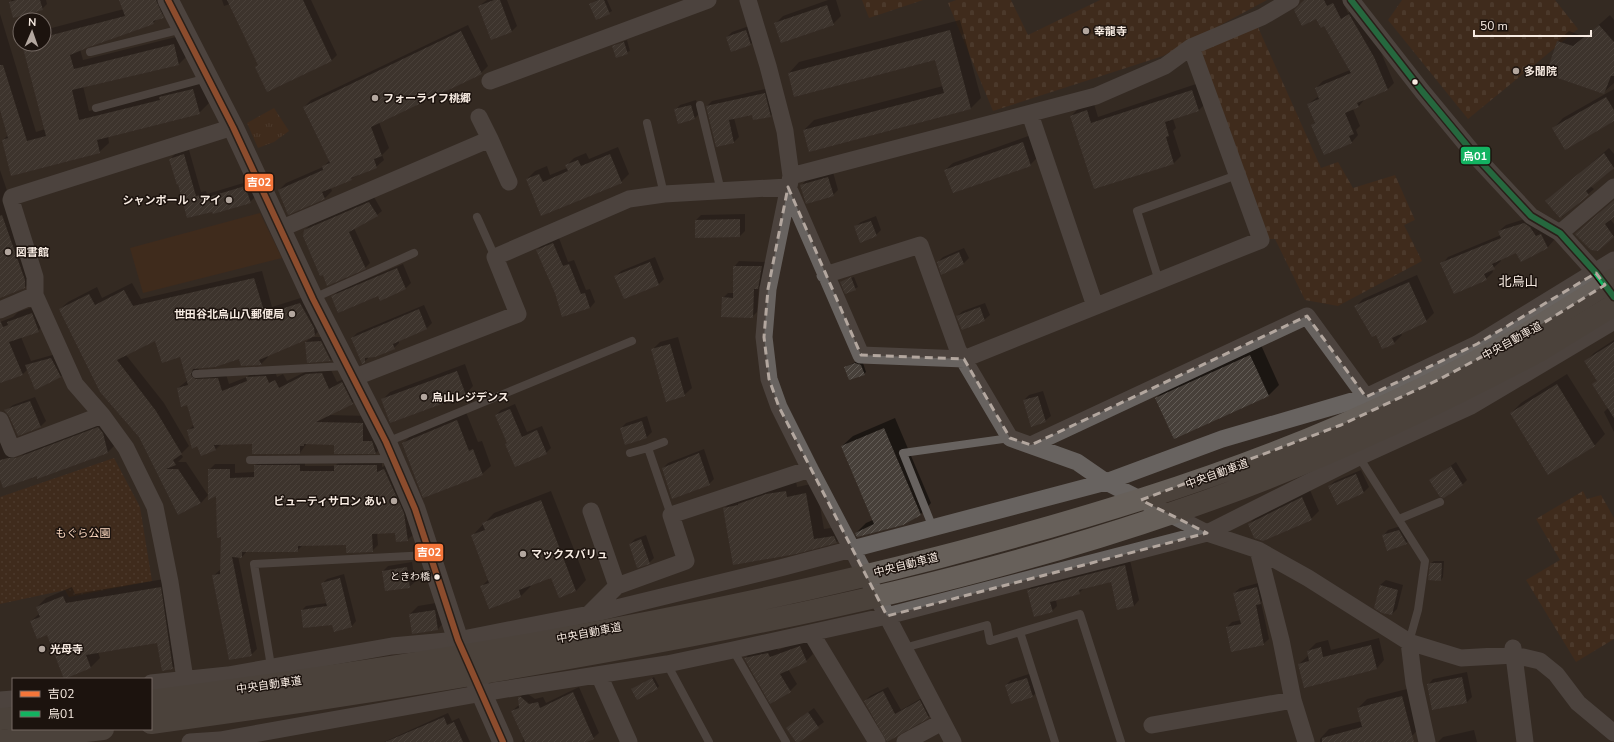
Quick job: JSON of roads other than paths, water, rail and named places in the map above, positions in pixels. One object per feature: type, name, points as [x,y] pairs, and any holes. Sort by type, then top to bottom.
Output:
[{"type":"highway","name":"中央自動車道","points":[[152,702],[415,663],[570,637],[684,615],[886,571],[1084,518],[1173,490],[1341,425],[1440,379],[1532,330],[1605,276]]},
{"type":"highway","name":"中央自動車道","points":[[152,723],[271,707],[420,684],[682,638],[892,593],[1068,546],[1180,511],[1267,479],[1355,443],[1448,400],[1539,351],[1614,305]]},
{"type":"highway","points":[[0,719],[12,718]]},
{"type":"highway","points":[[0,741],[94,730]]},
{"type":"street","points":[[168,0],[233,127],[313,299],[390,451],[415,509],[458,640],[503,742]]},
{"type":"street","points":[[490,81],[708,0]]},
{"type":"street","points":[[748,0],[768,66],[785,131],[789,182],[768,289],[764,337],[769,380],[779,407],[810,469],[953,742]]},
{"type":"street","points":[[350,372],[518,314],[495,257],[629,199],[664,194],[721,191],[789,182],[1096,96],[1165,66],[1191,47],[1262,17],[1291,0]]},
{"type":"street","points":[[1351,0],[1479,160],[1531,216],[1560,233],[1605,276],[1614,297]]},
{"type":"street","points":[[789,182],[825,275],[861,355],[964,359],[1261,240],[1191,47]]},
{"type":"street","points":[[1030,114],[1095,306]]},
{"type":"street","points":[[479,117],[509,182]]},
{"type":"street","points":[[185,679],[170,582],[155,507],[126,448],[102,415],[75,384],[35,295],[35,277],[11,200],[12,197],[233,127]]},
{"type":"street","points":[[280,229],[490,139]]},
{"type":"street","points":[[1560,233],[1614,187]]},
{"type":"street","points":[[825,275],[920,245],[958,350],[1010,438],[1031,444],[1077,462],[1106,482],[1207,533],[1258,550],[1308,578],[1409,642],[1461,658],[1514,652],[1540,661],[1556,674],[1578,703],[1614,733]]},
{"type":"street","points":[[152,683],[228,675],[271,666],[392,646],[458,640],[595,612],[851,549],[1106,482],[1222,439],[1366,398],[1477,344],[1605,276],[1614,260]]},
{"type":"street","points":[[0,310],[35,295]]},
{"type":"street","points":[[1031,444],[1307,316],[1366,398]]},
{"type":"street","points":[[190,742],[220,741],[482,693],[666,664],[887,616],[1207,533],[1359,457],[1471,406],[1614,321]]},
{"type":"street","points":[[0,420],[12,449],[102,415]]},
{"type":"street","points":[[595,612],[618,586],[686,561],[671,515],[810,469]]},
{"type":"street","points":[[591,511],[618,586]]},
{"type":"street","points":[[1258,550],[1281,640],[1293,700],[1306,742]]},
{"type":"street","points":[[811,633],[877,742]]},
{"type":"street","points":[[1409,642],[1414,683],[1427,742]]},
{"type":"street","points":[[1514,652],[1525,742]]},
{"type":"street","points":[[599,675],[629,742]]},
{"type":"street","points":[[0,700],[12,699]]},
{"type":"street","points":[[1152,725],[1293,700]]},
{"type":"street","points":[[905,742],[942,722]]},
{"type":"street","points":[[18,730],[19,742]]},
{"type":"lane","points":[[90,52],[182,29]]},
{"type":"lane","points":[[96,108],[208,78]]},
{"type":"lane","points":[[700,105],[721,191]]},
{"type":"lane","points":[[648,123],[664,194]]},
{"type":"lane","points":[[1159,281],[1137,211],[1237,175]]},
{"type":"lane","points":[[477,217],[495,257]]},
{"type":"lane","points":[[313,299],[414,254]]},
{"type":"lane","points":[[250,460],[390,451],[632,341]]},
{"type":"lane","points":[[196,374],[350,372]]},
{"type":"lane","points":[[933,528],[903,452],[1010,438]]},
{"type":"lane","points":[[630,453],[664,442]]},
{"type":"lane","points":[[648,448],[671,515]]},
{"type":"lane","points":[[1359,457],[1425,561],[1418,610],[1409,642]]},
{"type":"lane","points":[[1399,519],[1440,502]]},
{"type":"lane","points":[[271,666],[254,564],[430,555]]},
{"type":"lane","points":[[904,648],[987,625],[990,642],[1080,614],[1121,742]]},
{"type":"lane","points":[[1020,632],[1055,742]]},
{"type":"lane","points":[[733,650],[786,742]]},
{"type":"lane","points":[[666,664],[710,742]]},
{"type":"place","name":"幸龍寺","points":[[1086,31]]},
{"type":"place","name":"多聞院","points":[[1516,71]]},
{"type":"place","name":"フォーライフ桃郷","points":[[375,98]]},
{"type":"place","name":"シャンポール・アイ","points":[[229,200]]},
{"type":"place","name":"図書館","points":[[8,252]]},
{"type":"place","name":"世田谷北烏山八郵便局","points":[[292,314]]},
{"type":"place","name":"烏山レジデンス","points":[[424,397]]},
{"type":"place","name":"ビューティサロン あい","points":[[394,501]]},
{"type":"place","name":"マックスバリュ","points":[[523,554]]},
{"type":"place","name":"ときわ橋","points":[[437,577]]},
{"type":"place","name":"光母寺","points":[[42,649]]},
{"type":"district","name":"北烏山","points":[[1518,282]]},
{"type":"park label","name":"もぐら公園","points":[[83,533]]}]
